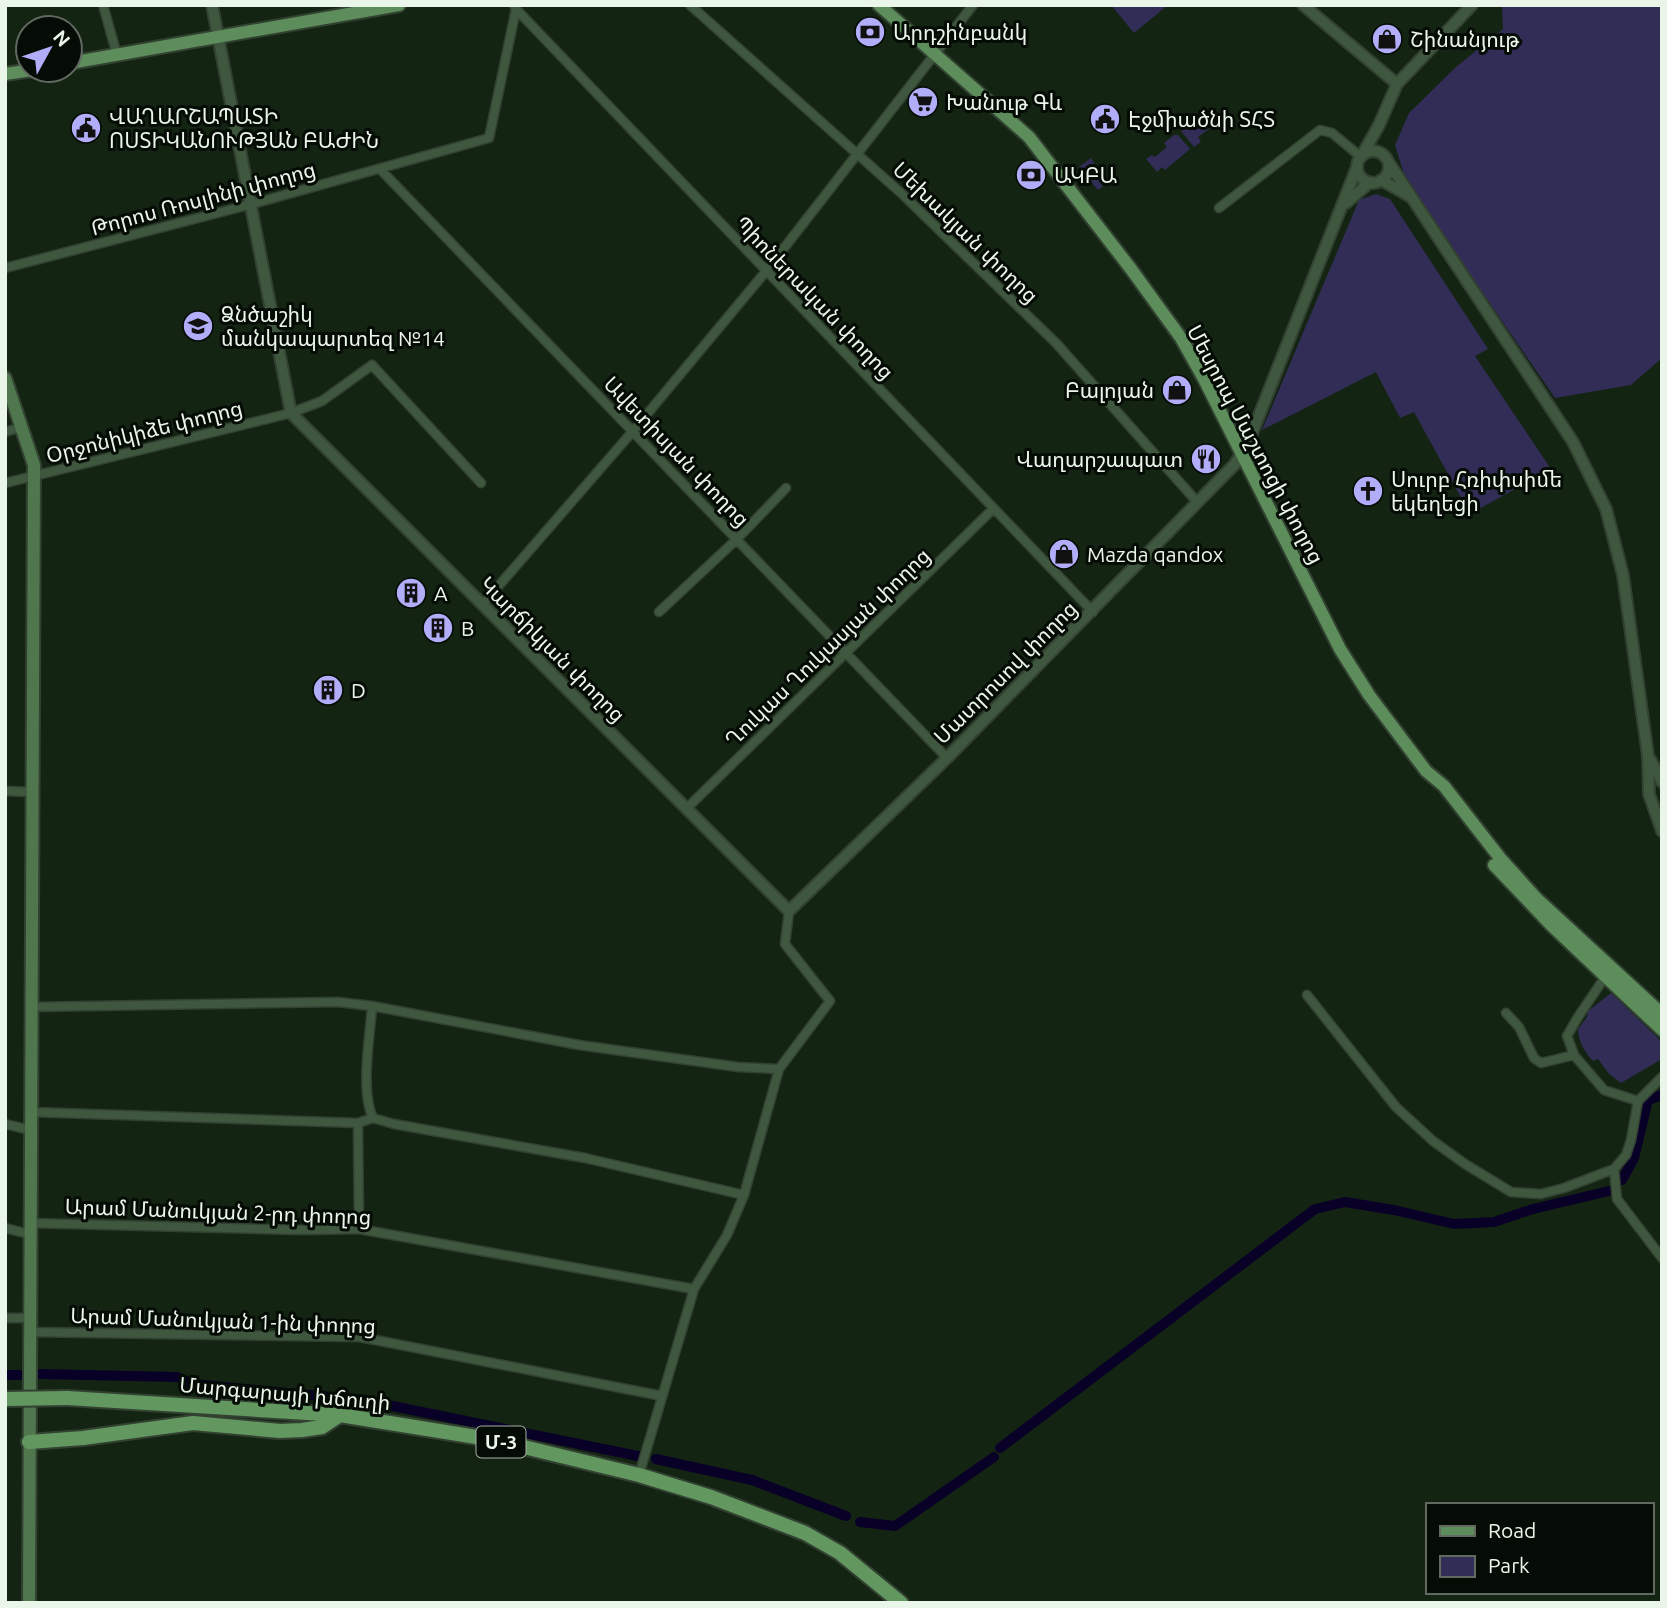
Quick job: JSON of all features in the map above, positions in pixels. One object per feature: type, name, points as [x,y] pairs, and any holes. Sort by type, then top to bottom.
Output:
[{"type":"highway","name":"Մարգարայի խճուղի","points":[[5,1399],[67,1398],[340,1415],[495,1440],[639,1475],[711,1497],[805,1533],[840,1553],[901,1603]]},
{"type":"highway","points":[[29,1442],[83,1438],[193,1423],[280,1431],[302,1430],[322,1427],[340,1415]]},
{"type":"main road","points":[[84,61],[399,5]]},
{"type":"main road","name":"Մեսրոպ Մաշտոցի փողոց","points":[[879,5],[1027,135],[1181,338],[1340,649],[1368,695],[1426,771]]},
{"type":"main road","points":[[5,378],[34,465],[29,1603]]},
{"type":"main road","points":[[1426,771],[1434,786],[1494,865],[1537,911],[1662,1030]]},
{"type":"main road","points":[[1426,771],[1444,786],[1500,858],[1537,899],[1662,1014]]},
{"type":"street","points":[[103,5],[117,55]]},
{"type":"street","points":[[212,5],[291,413]]},
{"type":"street","name":"Մեխակյան փողոց","points":[[690,5],[901,193],[1056,343],[1198,503]]},
{"type":"street","points":[[482,605],[633,431],[767,270],[973,5]]},
{"type":"street","points":[[1303,5],[1397,84]]},
{"type":"street","name":"Մատրոսով փողոց","points":[[789,911],[1093,612],[1235,464],[1255,426],[1359,162],[1397,84],[1472,5]]},
{"type":"street","name":"Թորոս Ռոսլինի փողոց","points":[[5,268],[252,204],[489,138],[515,7]]},
{"type":"street","name":"Պիոներական փողոց","points":[[515,7],[1093,612]]},
{"type":"street","points":[[1344,204],[1388,173],[1388,161],[1379,125]]},
{"type":"street","points":[[1219,208],[1320,130],[1332,133],[1359,162],[1361,177],[1376,181],[1413,199]]},
{"type":"street","points":[[1359,162],[1365,153],[1375,151],[1388,161],[1573,442],[1606,509],[1623,575],[1648,756],[1649,794],[1662,831]]},
{"type":"street","name":"Ավետիսյան փողոց","points":[[380,169],[947,758]]},
{"type":"street","name":"Օրջոնիկիձե փողոց","points":[[5,483],[291,413],[321,401],[372,365],[481,483]]},
{"type":"street","name":"Կարճիկյան փողոց","points":[[291,413],[789,911]]},
{"type":"street","points":[[5,432],[22,427]]},
{"type":"street","points":[[659,612],[737,539],[786,488]]},
{"type":"street","name":"Ղուկաս Ղուկասյան փողոց","points":[[686,809],[993,509]]},
{"type":"street","points":[[1648,756],[1662,782]]},
{"type":"street","points":[[5,791],[32,792]]},
{"type":"street","points":[[639,1475],[694,1289],[727,1235],[744,1195],[779,1069],[830,1002],[785,944],[789,911]]},
{"type":"street","points":[[1605,977],[1567,1036],[1574,1055],[1604,1090],[1638,1101]]},
{"type":"street","points":[[1307,995],[1396,1107],[1433,1141],[1510,1192],[1541,1194],[1614,1169],[1626,1155],[1638,1101],[1662,1077]]},
{"type":"street","points":[[31,1007],[338,1002],[579,1045],[738,1068],[779,1069]]},
{"type":"street","points":[[372,1006],[368,1074],[369,1109],[373,1118]]},
{"type":"street","points":[[1506,1013],[1520,1027],[1534,1058],[1541,1063],[1574,1055]]},
{"type":"street","points":[[30,1112],[358,1123],[373,1118],[585,1158],[744,1195]]},
{"type":"street","points":[[358,1123],[359,1229]]},
{"type":"street","points":[[5,1124],[30,1130]]},
{"type":"street","points":[[1614,1169],[1617,1199],[1662,1258]]},
{"type":"street","name":"Արամ Մանուկյան 2-րդ փողոց","points":[[5,1228],[359,1229],[694,1289]]},
{"type":"street","points":[[5,1318],[29,1318]]},
{"type":"street","name":"Արամ Մանուկյան 1-ին փողոց","points":[[29,1332],[360,1337],[662,1396]]},
{"type":"green space","points":[[1111,5],[1168,5],[1134,33]]},
{"type":"green space","points":[[1502,5],[1662,5],[1662,358],[1631,385],[1555,398],[1406,181],[1395,145],[1409,113],[1456,67],[1503,29]]},
{"type":"green space","points":[[1195,112],[1209,129],[1198,137],[1201,142],[1194,147],[1181,131],[1190,122],[1187,118]]},
{"type":"green space","points":[[1178,135],[1190,149],[1165,170],[1162,167],[1157,172],[1146,159],[1152,155],[1155,157],[1167,147],[1164,143]]},
{"type":"green space","points":[[1091,158],[1103,178],[1099,181],[1103,186],[1098,190],[1079,167]]},
{"type":"green space","points":[[1376,194],[1390,199],[1488,349],[1475,356],[1551,469],[1470,514],[1414,412],[1400,418],[1376,372],[1262,430],[1359,200]]},
{"type":"green space","points":[[1611,993],[1662,1042],[1662,1059],[1621,1083],[1609,1074],[1598,1059],[1593,1061],[1590,1058],[1578,1033],[1588,1011]]},
{"type":"waterway","points":[[1622,1180],[1634,1158],[1648,1100],[1662,1095]]},
{"type":"waterway","points":[[1000,1448],[1315,1209],[1345,1202],[1454,1224],[1494,1222],[1533,1209],[1609,1191]]},
{"type":"waterway","points":[[39,1374],[177,1377],[193,1384],[363,1400],[638,1456]]},
{"type":"waterway","points":[[5,1375],[20,1375]]},
{"type":"waterway","points":[[860,1522],[895,1526],[994,1457]]},
{"type":"waterway","points":[[656,1459],[752,1480],[846,1516]]},
{"type":"place","name":"Արդշինբանկ","points":[[870,32]]},
{"type":"place","name":"Շինանյութ","points":[[1387,39]]},
{"type":"place","name":"Խանութ Գև","points":[[923,102]]},
{"type":"place","name":"Էջմիածնի ՏՀՏ","points":[[1105,119]]},
{"type":"place","name":"ՎԱՂԱՐՇԱՊԱՏԻ ՈՍՏԻԿԱՆՈՒԹՅԱՆ ԲԱԺԻՆ","points":[[86,128]]},
{"type":"place","name":"ԱԿԲԱ","points":[[1031,175]]},
{"type":"place","name":"Ձնծաշիկ մանկապարտեզ №14","points":[[198,326]]},
{"type":"place","name":"Բալոյան","points":[[1177,390]]},
{"type":"place","name":"Վաղարշապատ","points":[[1206,459]]},
{"type":"place","name":"Սուրբ Հռիփսիմե եկեղեցի","points":[[1368,491]]},
{"type":"place","name":"Mazda qandox","points":[[1064,554]]},
{"type":"place","name":"A","points":[[411,593]]},
{"type":"place","name":"B","points":[[438,628]]},
{"type":"place","name":"D","points":[[328,690]]}]
